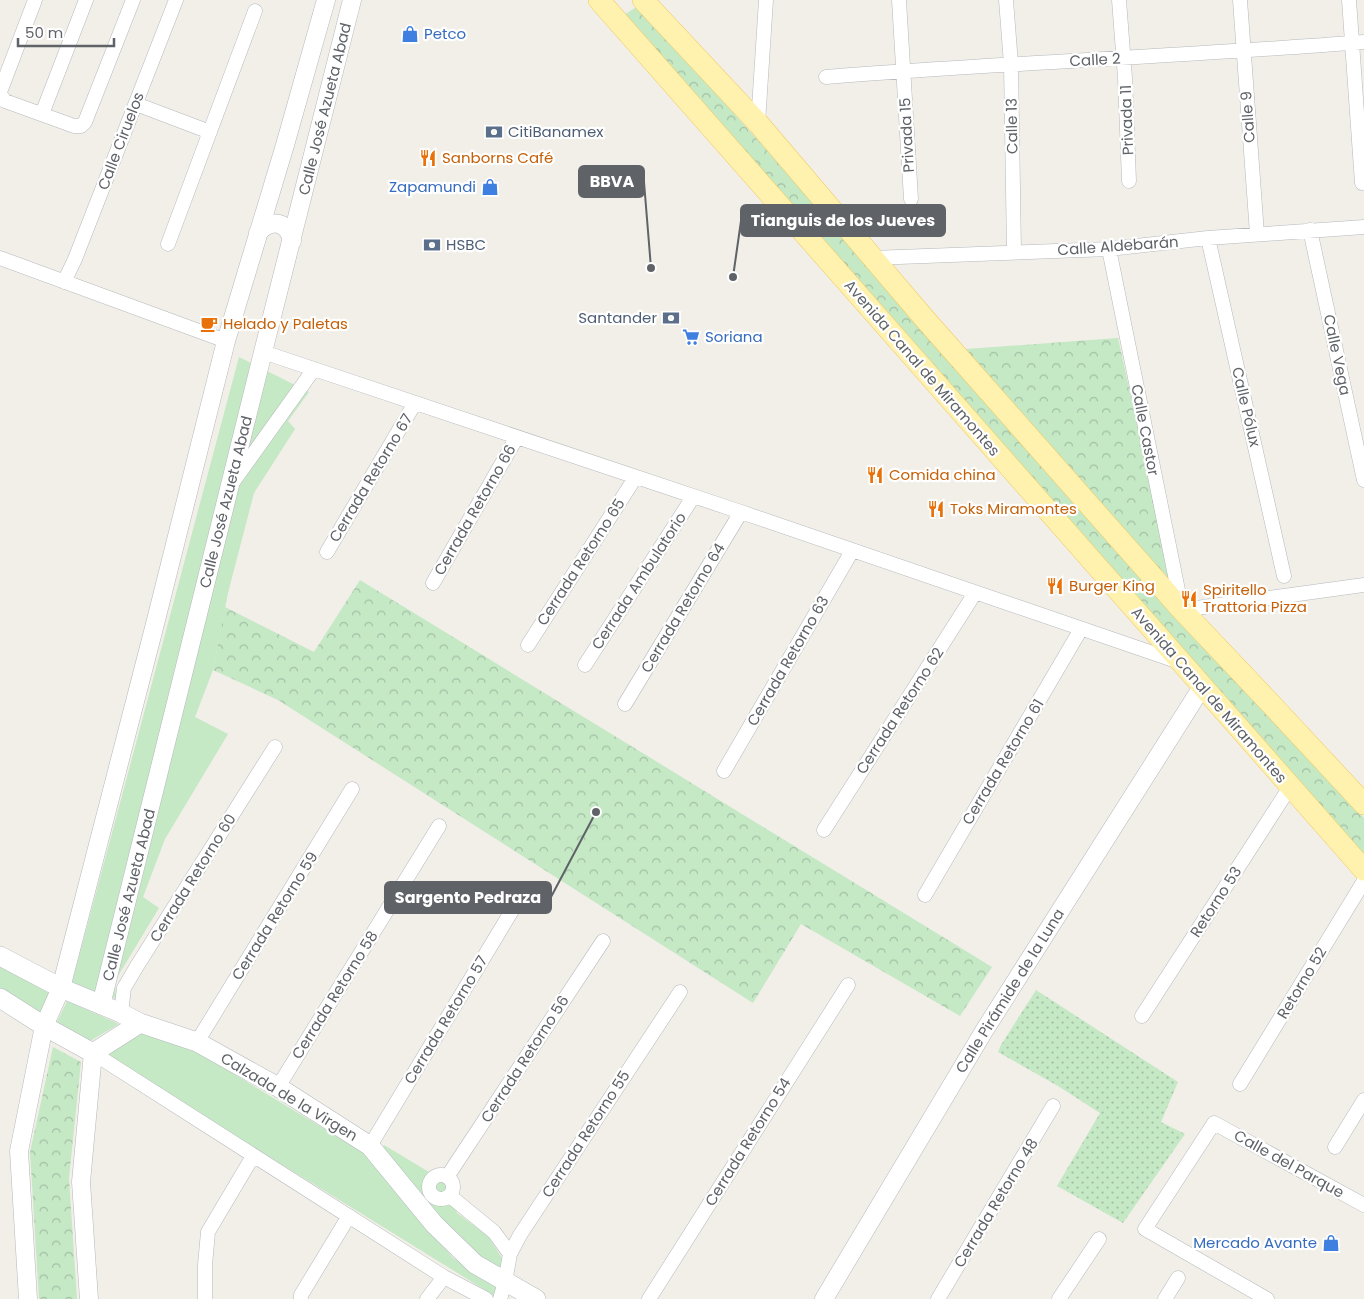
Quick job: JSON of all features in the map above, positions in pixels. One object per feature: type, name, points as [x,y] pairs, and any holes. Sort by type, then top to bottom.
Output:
[{"type":"main road","name":"Avenida Canal de Miramontes","points":[[599,0],[1364,870]]},
{"type":"main road","points":[[605,0],[614,0]]},
{"type":"main road","points":[[618,21],[618,6],[624,0]]},
{"type":"main road","points":[[643,0],[758,124],[942,340],[1182,610],[1364,804]]},
{"type":"main road","name":"Calzada de la Virgen","points":[[0,956],[61,988],[121,1012],[140,1023],[197,1042],[278,1087],[370,1146],[434,1224],[503,1290],[536,1299]]},
{"type":"main road","points":[[0,998],[44,1026],[93,1053],[140,1023]]},
{"type":"street","points":[[35,0],[0,93],[5,101],[74,126],[81,126],[84,122],[133,0]]},
{"type":"street","points":[[42,114],[86,0]]},
{"type":"street","name":"Calle Ciruelos","points":[[64,282],[75,259],[176,0]]},
{"type":"street","name":"Calle José Azueta Abad","points":[[28,1299],[20,1151],[44,1026],[61,988],[226,341],[326,0]]},
{"type":"street","name":"Calle José Azueta Abad","points":[[102,1005],[352,0]]},
{"type":"street","points":[[758,124],[766,0]]},
{"type":"street","name":"Privada 15","points":[[899,0],[911,199]]},
{"type":"street","name":"Calle 13","points":[[1006,0],[1011,64],[1014,252]]},
{"type":"street","name":"Privada 11","points":[[1119,0],[1125,78],[1129,181]]},
{"type":"street","name":"Calle 9","points":[[1240,0],[1257,234]]},
{"type":"street","points":[[1349,0],[1358,42],[1362,183]]},
{"type":"street","points":[[168,244],[255,11]]},
{"type":"street","name":"Calle 2","points":[[826,77],[1358,42]]},
{"type":"street","points":[[136,104],[210,132]]},
{"type":"street","points":[[285,145],[288,157],[293,161],[306,161],[311,158],[314,152]]},
{"type":"street","points":[[258,233],[263,227],[270,224],[278,224],[285,227],[290,233],[292,241]]},
{"type":"street","name":"Calle Aldebarán","points":[[872,258],[1109,249],[1208,238],[1364,227]]},
{"type":"street","name":"Calle Vega","points":[[1310,230],[1364,480]]},
{"type":"street","name":"Calle Pólux","points":[[1208,238],[1284,576]]},
{"type":"street","name":"Calle Castor","points":[[1109,249],[1182,610]]},
{"type":"street","points":[[0,258],[226,341]]},
{"type":"street","points":[[263,352],[635,478],[694,496],[1180,662]]},
{"type":"street","points":[[230,486],[314,369]]},
{"type":"street","name":"Cerrada Retorno 67","points":[[327,552],[415,403]]},
{"type":"street","name":"Cerrada Retorno 66","points":[[433,583],[517,437]]},
{"type":"street","name":"Cerrada Retorno 65","points":[[528,645],[635,478]]},
{"type":"street","name":"Cerrada Ambulatorio","points":[[585,665],[694,496]]},
{"type":"street","name":"Cerrada Retorno 64","points":[[625,704],[741,512]]},
{"type":"street","name":"Cerrada Retorno 63","points":[[724,771],[852,551]]},
{"type":"street","points":[[1182,610],[1364,585]]},
{"type":"street","name":"Cerrada Retorno 62","points":[[824,830],[975,593]]},
{"type":"street","name":"Cerrada Retorno 61","points":[[924,895],[1081,629]]},
{"type":"street","name":"Calle Pirámide de la Luna","points":[[824,1299],[984,1031],[1202,687]]},
{"type":"street","name":"Cerrada Retorno 60","points":[[121,1012],[124,988],[275,747]]},
{"type":"street","name":"Retorno 53","points":[[1142,1016],[1290,787]]},
{"type":"street","name":"Cerrada Retorno 59","points":[[197,1042],[352,790]]},
{"type":"street","name":"Cerrada Retorno 58","points":[[278,1087],[439,826]]},
{"type":"street","name":"Retorno 52","points":[[1240,1084],[1364,881]]},
{"type":"street","name":"Cerrada Retorno 57","points":[[370,1146],[522,894]]},
{"type":"street","name":"Cerrada Retorno 56","points":[[447,1177],[603,941]]},
{"type":"street","name":"Cerrada Retorno 54","points":[[649,1299],[848,985]]},
{"type":"street","name":"Cerrada Retorno 55","points":[[503,1290],[510,1254],[520,1235],[680,992]]},
{"type":"street","points":[[89,1299],[81,1182],[93,1053],[444,1277],[486,1299]]},
{"type":"street","points":[[1335,1147],[1364,1100]]},
{"type":"street","name":"Cerrada Retorno 48","points":[[938,1299],[1053,1106]]},
{"type":"street","name":"Calle del Parque","points":[[1267,1299],[1145,1229],[1214,1122],[1364,1205]]},
{"type":"street","points":[[206,1299],[208,1232],[253,1156]]},
{"type":"street","points":[[442,1175],[451,1181],[453,1186],[450,1196],[440,1200],[430,1194],[428,1189],[432,1178],[442,1175]]},
{"type":"street","points":[[450,1196],[494,1232],[510,1254]]},
{"type":"street","points":[[301,1299],[301,1296],[349,1216]]},
{"type":"street","points":[[1059,1299],[1099,1239]]},
{"type":"street","points":[[427,1299],[444,1277]]},
{"type":"street","points":[[1165,1299],[1178,1278]]},
{"type":"green space","points":[[638,6],[1364,818],[1364,860],[624,15]]},
{"type":"green space","points":[[1118,338],[1173,588],[966,349]]},
{"type":"green space","points":[[239,357],[309,392],[288,421],[295,429],[254,493],[228,593],[213,670],[195,717],[228,734],[165,839],[143,897],[159,908],[115,981],[116,999],[72,983]]},
{"type":"green space","points":[[360,580],[992,967],[960,1016],[801,924],[753,1003],[278,700],[213,670],[225,607],[314,652]]},
{"type":"green space","points":[[0,966],[50,992],[41,1014],[0,989]]},
{"type":"green space","points":[[1036,990],[1178,1082],[1161,1122],[1185,1134],[1123,1223],[1057,1186],[1100,1113],[1058,1086],[998,1052]]},
{"type":"green space","points":[[67,1001],[119,1024],[90,1041],[56,1024]]},
{"type":"green space","points":[[141,1032],[201,1054],[364,1153],[453,1258],[503,1289],[498,1298],[106,1056]]},
{"type":"green space","points":[[53,1047],[81,1062],[69,1178],[77,1299],[39,1299],[30,1152]]},
{"type":"green space","points":[[384,1145],[444,1181],[457,1213],[487,1235],[506,1264],[503,1274],[450,1232],[382,1149]]},
{"type":"place","name":"Petco","points":[[410,34]]},
{"type":"place","name":"CitiBanamex","points":[[494,132]]},
{"type":"place","name":"Sanborns Café","points":[[428,158]]},
{"type":"place","name":"Zapamundi","points":[[490,187]]},
{"type":"place","name":"HSBC","points":[[432,245]]},
{"type":"place","name":"BBVA","points":[[651,268]]},
{"type":"place","name":"Tianguis de los Jueves","points":[[733,277]]},
{"type":"place","name":"Santander","points":[[671,318]]},
{"type":"place","name":"Helado y Paletas","points":[[209,324]]},
{"type":"place","name":"Soriana","points":[[691,337]]},
{"type":"place","name":"Comida china","points":[[875,475]]},
{"type":"place","name":"Toks Miramontes","points":[[936,509]]},
{"type":"place","name":"Burger King","points":[[1055,586]]},
{"type":"place","name":"Spiritello Trattoria Pizza","points":[[1189,599]]},
{"type":"place","name":"Sargento Pedraza","points":[[596,812]]},
{"type":"place","name":"Mercado Avante","points":[[1331,1243]]}]
